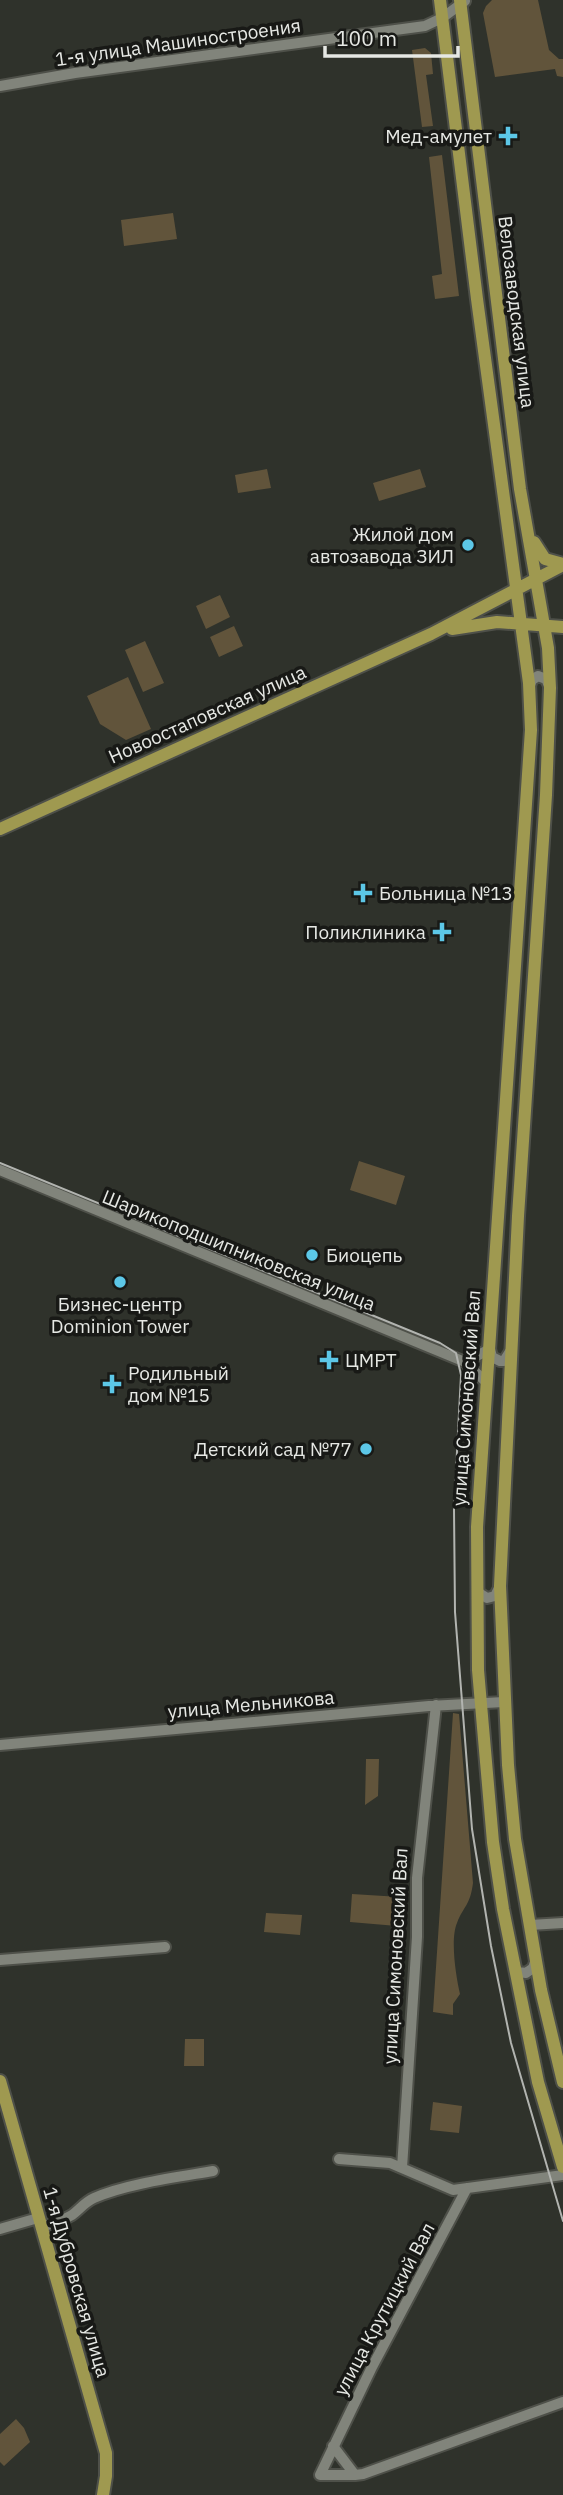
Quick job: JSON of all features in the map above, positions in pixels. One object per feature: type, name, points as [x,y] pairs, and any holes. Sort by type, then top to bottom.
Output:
[{"type":"main road","name":"Велозаводская улица","points":[[440,0],[520,624]]},
{"type":"main road","name":"Велозаводская улица","points":[[462,2],[520,489],[545,627]]},
{"type":"main road","points":[[528,529],[545,559],[563,565]]},
{"type":"main road","name":"Новоостаповская улица","points":[[0,829],[431,634],[563,565]]},
{"type":"main road","name":"Новоостаповская улица","points":[[431,634],[483,622],[563,627]]},
{"type":"main road","name":"улица Симоновский Вал","points":[[520,624],[529,688],[530,778],[477,1527],[480,1704],[493,1842],[513,1963],[538,2082],[563,2167]]},
{"type":"main road","points":[[545,627],[550,688],[546,795],[518,1216],[500,1586],[504,1702],[516,1839],[536,1959],[563,2082]]},
{"type":"main road","name":"1-я Дубровская улица","points":[[0,2081],[106,2453],[103,2495]]},
{"type":"street","name":"1-я улица Машиностроения","points":[[0,86],[425,26],[442,18],[462,2]]},
{"type":"street","points":[[529,688],[532,680],[538,676],[546,679],[550,688]]},
{"type":"street","name":"Шарикоподшипниковская улица","points":[[0,1170],[465,1362]]},
{"type":"street","points":[[497,1215],[501,1207],[508,1205],[515,1208],[518,1216]]},
{"type":"street","points":[[487,1383],[465,1362],[490,1349],[492,1357],[499,1361],[507,1359],[511,1350]]},
{"type":"street","points":[[477,1586],[480,1593],[487,1598],[495,1596],[500,1586]]},
{"type":"street","name":"улица Мельникова","points":[[0,1745],[436,1705],[504,1702]]},
{"type":"street","name":"улица Симоновский Вал","points":[[402,2168],[416,1945],[417,1878],[436,1705]]},
{"type":"street","points":[[530,1925],[563,1923]]},
{"type":"street","points":[[0,1960],[165,1947]]},
{"type":"street","points":[[513,1963],[518,1972],[526,1973],[533,1968],[536,1959]]},
{"type":"street","points":[[526,2029],[527,2018],[534,2012],[542,2014],[549,2024]]},
{"type":"street","points":[[339,2159],[390,2163],[453,2190],[563,2175]]},
{"type":"street","points":[[0,2229],[65,2218],[96,2197],[213,2171]]},
{"type":"street","name":"улица Крутицкий Вал","points":[[355,2475],[320,2475],[467,2188]]},
{"type":"street","points":[[333,2446],[355,2475],[563,2402]]},
{"type":"shaded area","points":[[492,0],[538,0],[549,50],[559,59],[563,59],[563,77],[557,76],[555,69],[495,77],[483,13]]},
{"type":"shaded area","points":[[425,48],[431,53],[433,74],[426,75],[433,126],[422,127],[412,50]]},
{"type":"shaded area","points":[[442,155],[459,296],[435,299],[432,276],[442,274],[429,157]]},
{"type":"shaded area","points":[[173,213],[177,239],[124,246],[121,220]]},
{"type":"shaded area","points":[[267,469],[271,488],[238,493],[235,475]]},
{"type":"shaded area","points":[[420,469],[426,487],[379,501],[373,483]]},
{"type":"shaded area","points":[[220,595],[230,617],[206,629],[196,606]]},
{"type":"shaded area","points":[[234,626],[243,646],[219,657],[210,637]]},
{"type":"shaded area","points":[[145,641],[164,683],[143,692],[125,650]]},
{"type":"shaded area","points":[[128,677],[151,729],[126,740],[100,724],[87,696]]},
{"type":"shaded area","points":[[359,1161],[405,1176],[396,1205],[350,1190]]},
{"type":"shaded area","points":[[453,1713],[459,1714],[473,1883],[455,1930],[454,1958],[460,1994],[453,2004],[453,2015],[433,2012]]},
{"type":"shaded area","points":[[366,1759],[379,1759],[378,1796],[365,1805]]},
{"type":"shaded area","points":[[352,1894],[400,1897],[397,1926],[350,1922]]},
{"type":"shaded area","points":[[266,1913],[302,1915],[300,1935],[264,1932]]},
{"type":"shaded area","points":[[185,2039],[204,2039],[204,2066],[184,2066]]},
{"type":"shaded area","points":[[433,2102],[462,2106],[459,2133],[430,2130]]},
{"type":"shaded area","points":[[16,2419],[24,2428],[30,2442],[4,2466],[0,2462],[0,2434]]},
{"type":"tram line","points":[[0,1163],[440,1343],[456,1353],[461,1375],[454,1509],[455,1612],[472,1829],[491,1946],[511,2043],[563,2221]]},
{"type":"place","name":"Мед-амулет","points":[[508,136]]},
{"type":"place","name":"Жилой дом автозавода ЗИЛ","points":[[468,545]]},
{"type":"place","name":"Больница №13","points":[[363,893]]},
{"type":"place","name":"Поликлиника","points":[[442,932]]},
{"type":"place","name":"Биоцепь","points":[[312,1255]]},
{"type":"place","name":"Бизнес-центр Dominion Tower","points":[[120,1282]]},
{"type":"place","name":"ЦМРТ","points":[[329,1360]]},
{"type":"place","name":"Родильный дом №15","points":[[112,1384]]},
{"type":"place","name":"Детский сад №77","points":[[366,1449]]}]
